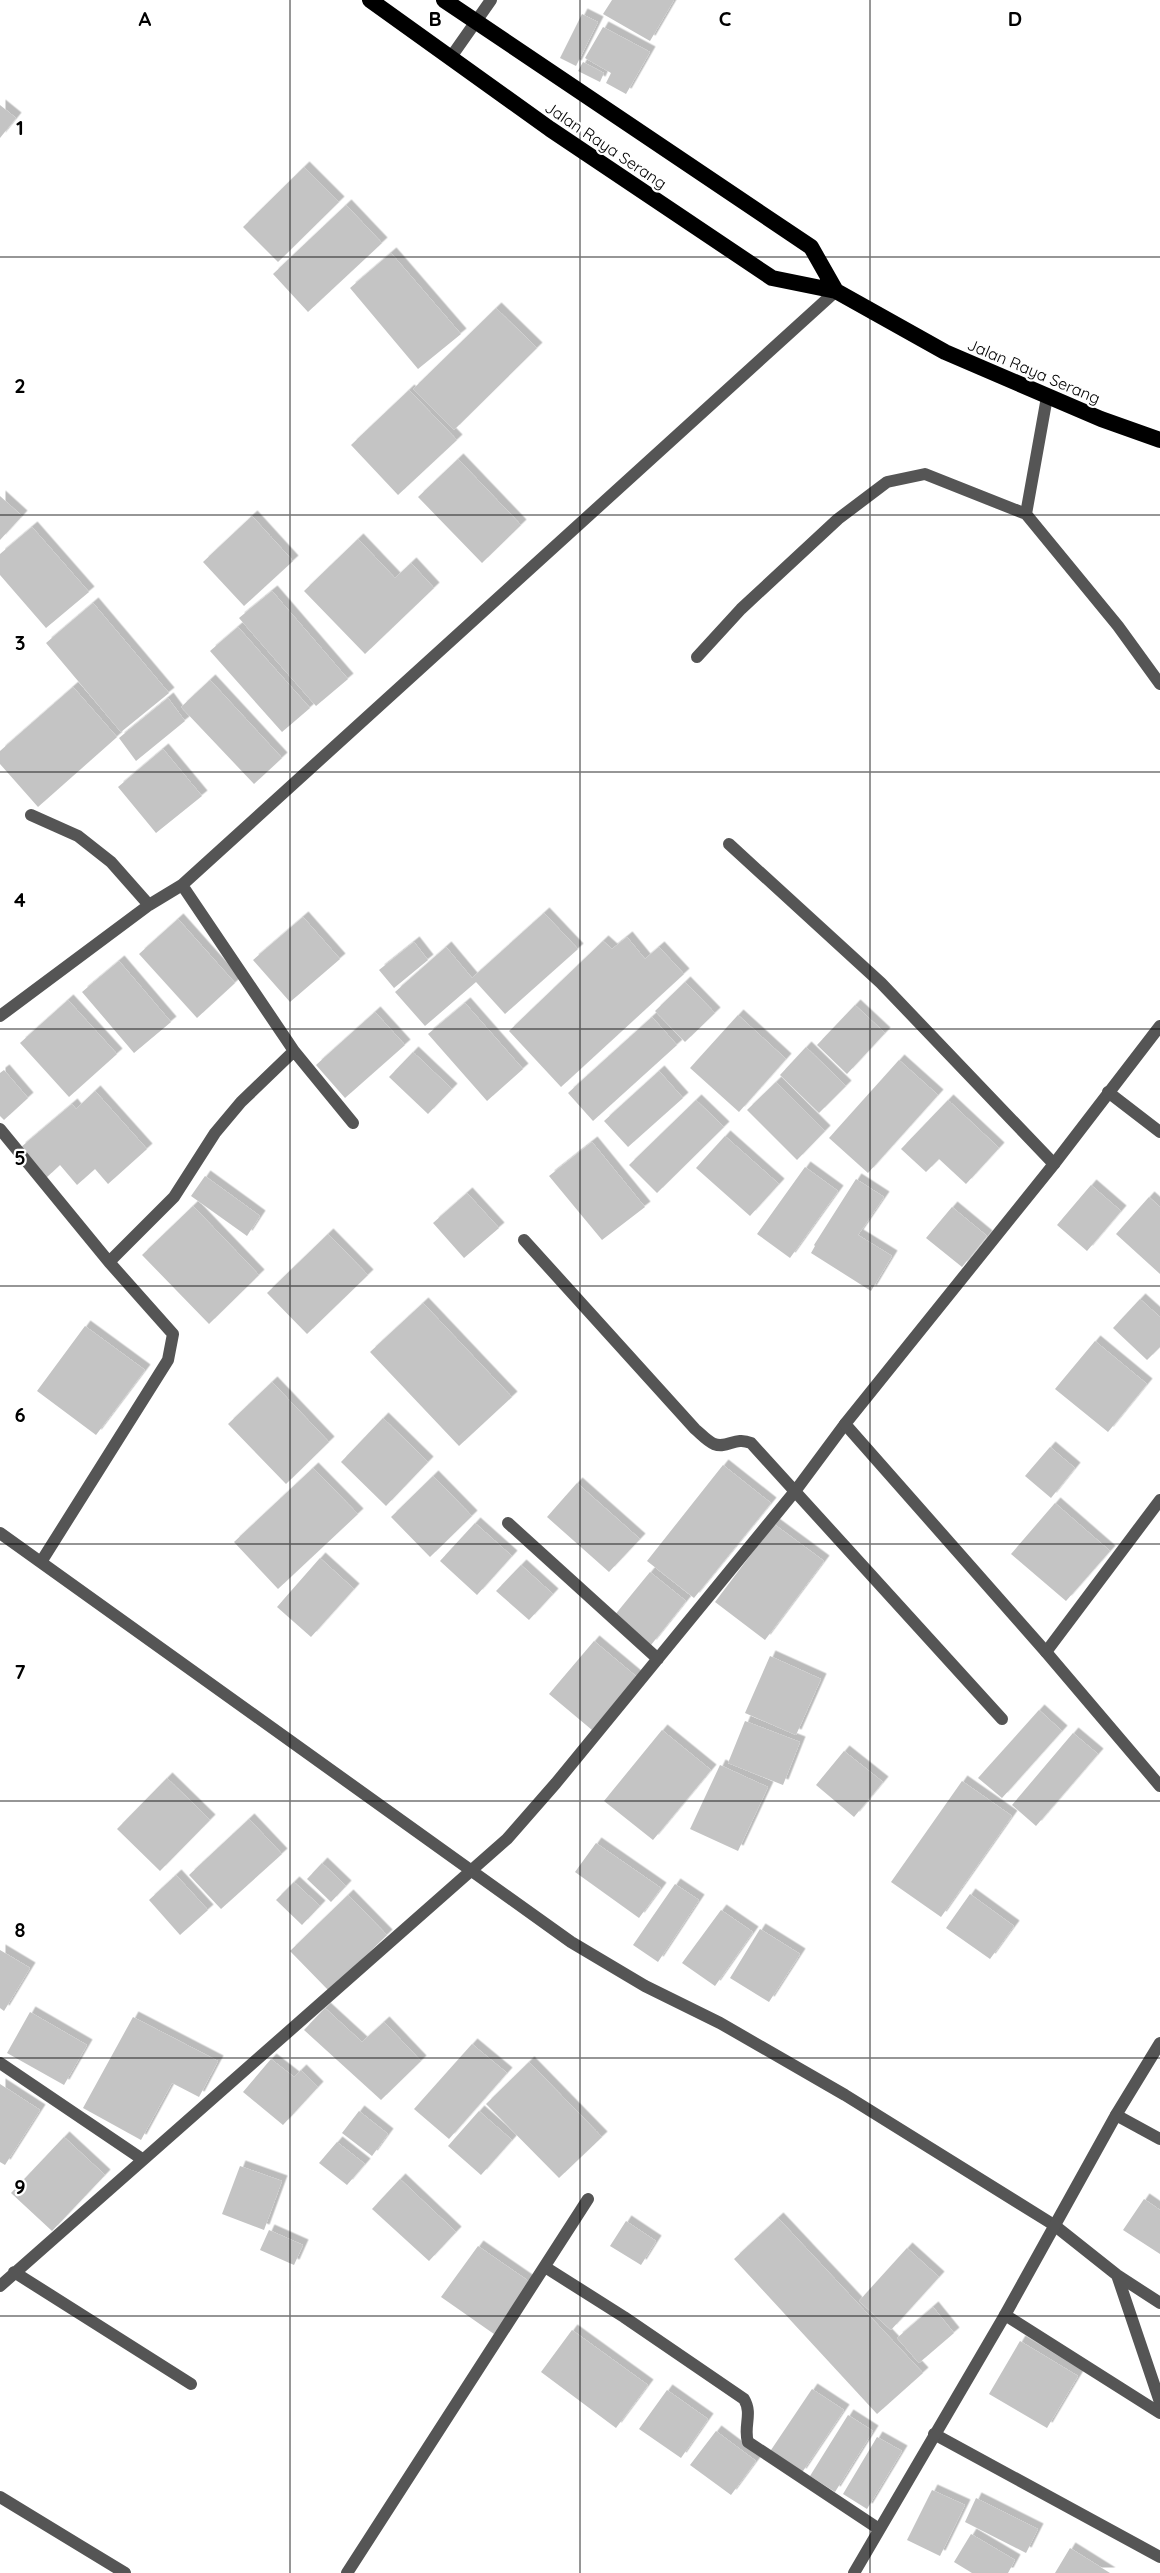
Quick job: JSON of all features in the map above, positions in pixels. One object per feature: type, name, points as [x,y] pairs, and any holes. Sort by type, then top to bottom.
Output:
[{"type":"highway","name":"Jalan Raya Serang","points":[[370,0],[550,129],[772,278],[836,291],[945,352],[1047,397],[1160,440]]},
{"type":"highway","name":"Jalan Raya Serang","points":[[444,0],[811,247],[836,291]]},
{"type":"street","points":[[451,57],[491,0]]},
{"type":"street","points":[[0,1016],[148,905],[182,885],[836,291]]},
{"type":"street","points":[[1026,514],[1047,397]]},
{"type":"street","points":[[697,657],[741,609],[838,519],[887,482],[925,474],[1026,514],[1118,626],[1160,684]]},
{"type":"street","points":[[31,815],[78,836],[111,862],[148,905]]},
{"type":"street","points":[[729,844],[881,983],[1053,1164]]},
{"type":"street","points":[[182,885],[294,1052],[353,1124]]},
{"type":"street","points":[[0,2286],[507,1839],[796,1490],[845,1424],[1160,1026]]},
{"type":"street","points":[[109,1262],[174,1197],[215,1133],[241,1102],[294,1052]]},
{"type":"street","points":[[1108,1092],[1160,1132]]},
{"type":"street","points":[[0,1129],[109,1262],[173,1334],[168,1360],[41,1562]]},
{"type":"street","points":[[524,1240],[695,1429],[716,1445],[738,1440],[751,1443],[1002,1719]]},
{"type":"street","points":[[845,1424],[1046,1652],[1160,1786]]},
{"type":"street","points":[[1046,1652],[1160,1500]]},
{"type":"street","points":[[508,1523],[658,1659]]},
{"type":"street","points":[[0,1533],[571,1942],[645,1986],[720,2023],[845,2095],[1054,2225],[1117,2275],[1160,2303]]},
{"type":"street","points":[[854,2573],[1005,2316],[1116,2115],[1160,2043]]},
{"type":"street","points":[[0,2063],[142,2159]]},
{"type":"street","points":[[1116,2115],[1160,2139]]},
{"type":"street","points":[[347,2573],[430,2448],[500,2333],[588,2199]]},
{"type":"street","points":[[545,2267],[744,2399],[749,2408],[745,2433],[748,2442],[879,2529]]},
{"type":"street","points":[[14,2272],[192,2384]]},
{"type":"street","points":[[1117,2275],[1160,2402]]},
{"type":"street","points":[[1005,2316],[1160,2413]]},
{"type":"street","points":[[934,2434],[1160,2557]]},
{"type":"street","points":[[0,2497],[125,2573]]},
{"type":"building","points":[[612,0],[674,0],[650,41],[603,14]]},
{"type":"building","points":[[582,14],[598,22],[576,66],[560,58]]},
{"type":"building","points":[[603,27],[650,52],[626,94],[606,83],[611,73],[585,58]]},
{"type":"building","points":[[583,62],[604,73],[600,82],[578,71]]},
{"type":"building","points":[[0,105],[16,118],[0,138]]},
{"type":"building","points":[[304,167],[339,202],[278,262],[243,227]]},
{"type":"building","points":[[346,205],[382,243],[308,312],[273,274]]},
{"type":"building","points":[[391,253],[461,334],[418,369],[350,288]]},
{"type":"building","points":[[496,308],[537,348],[454,430],[413,389]]},
{"type":"building","points":[[409,390],[457,440],[398,495],[351,445]]},
{"type":"building","points":[[458,459],[521,525],[482,563],[418,497]]},
{"type":"building","points":[[0,496],[22,516],[0,540]]},
{"type":"building","points":[[252,516],[293,561],[244,606],[203,562]]},
{"type":"building","points":[[32,527],[89,592],[46,628],[0,575],[0,554]]},
{"type":"building","points":[[358,539],[395,578],[411,563],[434,588],[365,654],[304,591]]},
{"type":"building","points":[[272,591],[348,679],[316,706],[239,618]]},
{"type":"building","points":[[93,603],[169,693],[121,732],[46,643]]},
{"type":"building","points":[[238,627],[310,708],[282,732],[210,651]]},
{"type":"building","points":[[210,680],[282,758],[254,784],[181,707]]},
{"type":"building","points":[[73,687],[117,737],[38,807],[0,764],[0,751]]},
{"type":"building","points":[[168,698],[185,721],[136,761],[119,738]]},
{"type":"building","points":[[163,749],[202,796],[156,833],[118,787]]},
{"type":"building","points":[[544,913],[578,949],[505,1014],[476,982],[425,1026],[395,992],[446,947],[472,978]]},
{"type":"building","points":[[303,917],[340,959],[290,1002],[253,960]]},
{"type":"building","points":[[178,919],[235,983],[197,1018],[139,954]]},
{"type":"building","points":[[627,937],[645,959],[659,947],[684,974],[561,1087],[509,1031],[603,941],[612,949]]},
{"type":"building","points":[[414,942],[428,960],[394,988],[379,970]]},
{"type":"building","points":[[119,961],[171,1022],[134,1053],[82,992]]},
{"type":"building","points":[[685,982],[715,1013],[685,1042],[655,1011]]},
{"type":"building","points":[[68,1000],[117,1054],[69,1097],[20,1043]]},
{"type":"building","points":[[465,1003],[523,1069],[487,1101],[428,1034]]},
{"type":"building","points":[[855,1005],[885,1033],[847,1074],[817,1045]]},
{"type":"building","points":[[375,1012],[405,1045],[345,1098],[316,1065]]},
{"type":"building","points":[[738,1015],[786,1059],[739,1112],[690,1068]]},
{"type":"building","points":[[652,1017],[677,1045],[593,1121],[568,1093]]},
{"type":"building","points":[[806,1047],[846,1086],[819,1113],[780,1075]]},
{"type":"building","points":[[413,1052],[452,1089],[428,1114],[389,1077]]},
{"type":"building","points":[[899,1060],[938,1095],[868,1173],[829,1138]]},
{"type":"building","points":[[4,1070],[28,1098],[4,1120],[0,1116],[0,1073]]},
{"type":"building","points":[[659,1071],[683,1098],[628,1147],[604,1121]]},
{"type":"building","points":[[776,1082],[825,1131],[797,1160],[747,1110]]},
{"type":"building","points":[[95,1091],[147,1149],[108,1184],[95,1169],[77,1185],[60,1165],[46,1178],[20,1148],[72,1104],[76,1109]]},
{"type":"building","points":[[696,1100],[724,1127],[657,1193],[629,1165]]},
{"type":"building","points":[[948,1100],[999,1148],[966,1184],[939,1159],[926,1172],[901,1149]]},
{"type":"building","points":[[725,1136],[779,1184],[750,1216],[696,1168]]},
{"type":"building","points":[[592,1142],[645,1207],[602,1240],[549,1176]]},
{"type":"building","points":[[805,1167],[838,1191],[790,1258],[757,1234]]},
{"type":"building","points":[[205,1176],[260,1216],[247,1236],[191,1196]]},
{"type":"building","points":[[856,1179],[884,1197],[858,1235],[892,1256],[871,1291],[811,1253]]},
{"type":"building","points":[[1091,1185],[1121,1211],[1087,1251],[1057,1225]]},
{"type":"building","points":[[467,1193],[499,1228],[464,1258],[433,1223]]},
{"type":"building","points":[[1149,1197],[1160,1207],[1160,1274],[1116,1234]]},
{"type":"building","points":[[193,1206],[259,1275],[209,1324],[142,1255]]},
{"type":"building","points":[[952,1207],[987,1236],[962,1267],[926,1238]]},
{"type":"building","points":[[328,1234],[368,1275],[307,1334],[267,1293]]},
{"type":"building","points":[[1140,1299],[1160,1317],[1160,1347],[1147,1360],[1113,1328]]},
{"type":"building","points":[[423,1303],[512,1397],[459,1446],[370,1352]]},
{"type":"building","points":[[85,1326],[145,1370],[96,1435],[37,1391]]},
{"type":"building","points":[[1095,1341],[1147,1384],[1108,1432],[1055,1389]]},
{"type":"building","points":[[272,1382],[329,1442],[286,1484],[228,1424]]},
{"type":"building","points":[[383,1418],[428,1462],[386,1506],[341,1462]]},
{"type":"building","points":[[1050,1447],[1075,1468],[1051,1498],[1025,1476]]},
{"type":"building","points":[[723,1465],[771,1503],[694,1598],[647,1561]]},
{"type":"building","points":[[313,1468],[358,1514],[278,1589],[234,1542]]},
{"type":"building","points":[[433,1476],[472,1516],[430,1557],[391,1517]]},
{"type":"building","points":[[577,1483],[640,1539],[609,1572],[547,1517]]},
{"type":"building","points":[[1055,1503],[1110,1551],[1066,1601],[1011,1554]]},
{"type":"building","points":[[475,1523],[512,1556],[477,1595],[440,1561]]},
{"type":"building","points":[[774,1524],[824,1561],[765,1640],[715,1602]]},
{"type":"building","points":[[320,1558],[354,1589],[311,1637],[277,1607]]},
{"type":"building","points":[[521,1565],[553,1594],[529,1620],[496,1591]]},
{"type":"building","points":[[650,1572],[686,1601],[651,1645],[614,1616]]},
{"type":"building","points":[[594,1641],[637,1677],[592,1730],[549,1694]]},
{"type":"building","points":[[770,1656],[821,1679],[796,1735],[745,1713]]},
{"type":"building","points":[[1039,1710],[1062,1731],[1002,1798],[978,1778]]},
{"type":"building","points":[[745,1721],[800,1742],[783,1785],[728,1763]]},
{"type":"building","points":[[662,1730],[711,1770],[653,1840],[604,1801]]},
{"type":"building","points":[[1073,1733],[1098,1754],[1036,1826],[1012,1805]]},
{"type":"building","points":[[844,1751],[883,1782],[854,1817],[816,1785]]},
{"type":"building","points":[[720,1765],[768,1787],[738,1851],[690,1829]]},
{"type":"building","points":[[167,1778],[210,1820],[160,1871],[117,1829]]},
{"type":"building","points":[[962,1781],[1012,1816],[941,1917],[891,1882]]},
{"type":"building","points":[[249,1819],[282,1854],[221,1909],[189,1875]]},
{"type":"building","points":[[596,1843],[661,1888],[639,1918],[575,1872]]},
{"type":"building","points":[[322,1863],[346,1886],[331,1902],[307,1879]]},
{"type":"building","points":[[176,1875],[208,1910],[180,1935],[149,1900]]},
{"type":"building","points":[[294,1882],[320,1906],[302,1925],[276,1900]]},
{"type":"building","points":[[675,1884],[699,1900],[658,1962],[633,1945]]},
{"type":"building","points":[[970,1894],[1014,1926],[990,1959],[946,1928]]},
{"type":"building","points":[[348,1895],[387,1935],[329,1991],[290,1951]]},
{"type":"building","points":[[721,1910],[753,1932],[715,1986],[682,1963]]},
{"type":"building","points":[[760,1929],[800,1954],[769,2002],[730,1978]]},
{"type":"building","points":[[0,1950],[30,1968],[4,2011],[0,2008]]},
{"type":"building","points":[[325,2008],[362,2042],[384,2022],[421,2061],[381,2100],[304,2030]]},
{"type":"building","points":[[30,2012],[87,2045],[64,2085],[7,2053]]},
{"type":"building","points":[[133,2017],[218,2061],[199,2097],[172,2083],[141,2140],[83,2108]]},
{"type":"building","points":[[472,2044],[507,2073],[449,2139],[414,2109]]},
{"type":"building","points":[[271,2059],[294,2077],[301,2070],[318,2087],[283,2125],[243,2092]]},
{"type":"building","points":[[529,2062],[602,2137],[559,2178],[486,2104]]},
{"type":"building","points":[[0,2084],[40,2110],[5,2165],[0,2162]]},
{"type":"building","points":[[359,2111],[388,2134],[372,2156],[342,2133]]},
{"type":"building","points":[[479,2111],[512,2140],[481,2175],[448,2146]]},
{"type":"building","points":[[64,2137],[105,2175],[52,2231],[11,2193]]},
{"type":"building","points":[[337,2142],[365,2164],[347,2185],[319,2163]]},
{"type":"building","points":[[240,2166],[282,2181],[264,2230],[222,2214]]},
{"type":"building","points":[[400,2179],[456,2232],[429,2261],[372,2209]]},
{"type":"building","points":[[1144,2199],[1160,2210],[1160,2254],[1123,2230]]},
{"type":"building","points":[[778,2218],[923,2373],[877,2414],[734,2259]]},
{"type":"building","points":[[626,2221],[656,2241],[641,2265],[610,2246]]},
{"type":"building","points":[[269,2230],[303,2245],[294,2265],[260,2250]]},
{"type":"building","points":[[478,2246],[530,2282],[494,2334],[441,2297]]},
{"type":"building","points":[[907,2248],[939,2277],[891,2330],[859,2301]]},
{"type":"building","points":[[933,2307],[954,2333],[919,2363],[897,2338]]},
{"type":"building","points":[[572,2330],[648,2385],[616,2428],[541,2372]]},
{"type":"building","points":[[1020,2341],[1078,2376],[1047,2428],[989,2394]]},
{"type":"building","points":[[812,2389],[844,2410],[801,2474],[769,2453]]},
{"type":"building","points":[[667,2390],[708,2419],[681,2458],[639,2429]]},
{"type":"building","points":[[848,2415],[873,2431],[835,2492],[810,2476]]},
{"type":"building","points":[[716,2431],[756,2461],[731,2495],[690,2465]]},
{"type":"building","points":[[877,2437],[902,2451],[867,2509],[843,2494]]},
{"type":"building","points":[[932,2490],[965,2505],[940,2556],[907,2540]]},
{"type":"building","points":[[976,2498],[1038,2529],[1026,2553],[965,2522]]},
{"type":"building","points":[[971,2534],[1015,2560],[1008,2573],[972,2573],[954,2562]]},
{"type":"building","points":[[1070,2548],[1110,2573],[1055,2573]]}]
